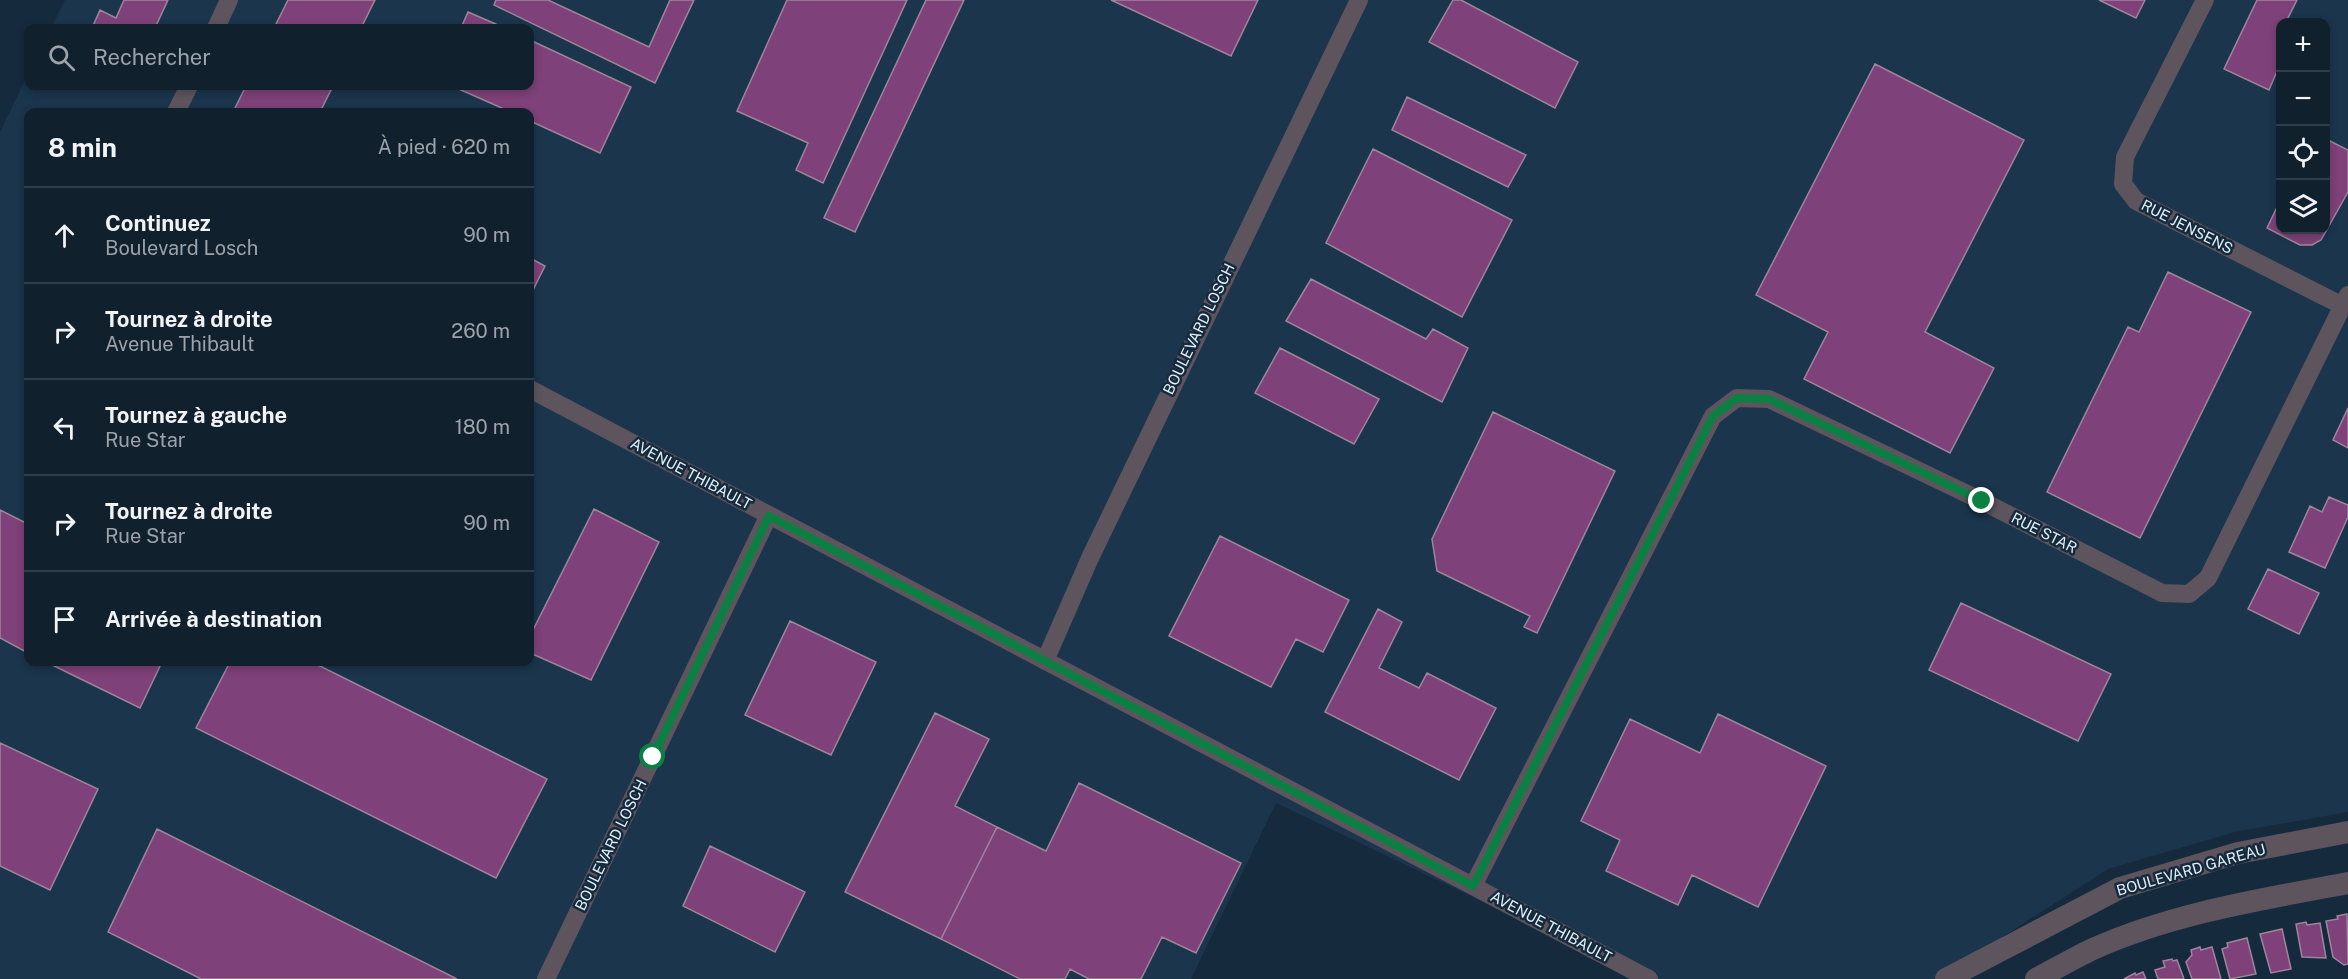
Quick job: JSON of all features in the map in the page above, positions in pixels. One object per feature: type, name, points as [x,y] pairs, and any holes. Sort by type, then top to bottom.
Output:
[{"type":"street","points":[[218,24],[230,0]]},
{"type":"street","name":"BOULEVARD LOSCH","points":[[1045,661],[1090,558],[1359,0]]},
{"type":"street","name":"RUE JENSENS","points":[[2205,0],[2125,157],[2123,184],[2136,201],[2345,301]]},
{"type":"street","points":[[178,108],[187,90]]},
{"type":"street","name":"RUE STAR","points":[[1473,886],[1713,416],[1737,398],[1769,399],[1982,501],[2162,593],[2189,594],[2208,578],[2345,301]]},
{"type":"street","name":"AVENUE THIBAULT","points":[[534,391],[1649,979]]},
{"type":"street","name":"BOULEVARD LOSCH","points":[[546,979],[769,516]]},
{"type":"street","name":"BOULEVARD GAREAU","points":[[1946,979],[2120,888],[2238,853],[2348,832]]},
{"type":"street","points":[[2036,979],[2095,948],[2176,920],[2245,903],[2348,883]]},
{"type":"shaded area","points":[[65,0],[2348,0],[2348,812],[2235,832],[2108,869],[1937,979],[1645,979],[1276,803],[1191,979],[0,979],[0,132],[24,82],[24,90],[534,90],[534,24],[53,24]]},
{"type":"building","points":[[124,0],[168,0],[157,24],[94,24],[100,10],[116,18]]},
{"type":"building","points":[[288,0],[375,0],[363,24],[276,24]]},
{"type":"building","points":[[496,0],[548,0],[649,47],[670,0],[694,0],[655,83],[494,5]]},
{"type":"building","points":[[787,0],[907,0],[823,183],[796,170],[808,143],[737,111]]},
{"type":"building","points":[[926,0],[964,0],[855,232],[824,218]]},
{"type":"building","points":[[1111,0],[1258,0],[1231,56]]},
{"type":"building","points":[[1453,0],[1461,0],[1578,62],[1555,108],[1429,42]]},
{"type":"building","points":[[2099,0],[2145,0],[2136,18]]},
{"type":"building","points":[[2257,0],[2297,0],[2288,18],[2276,18],[2276,73],[2269,90],[2224,69]]},
{"type":"building","points":[[468,12],[496,24],[463,24]]},
{"type":"building","points":[[534,42],[631,87],[600,153],[534,123],[534,108],[502,108],[461,90],[534,90]]},
{"type":"building","points":[[1875,64],[2024,140],[1925,332],[1994,368],[1950,453],[1804,379],[1828,332],[1756,295]]},
{"type":"building","points":[[244,90],[331,90],[322,108],[235,108]]},
{"type":"building","points":[[1407,97],[1526,155],[1508,187],[1392,130]]},
{"type":"building","points":[[2330,141],[2348,150],[2348,192],[2330,224]]},
{"type":"building","points":[[1373,149],[1512,220],[1462,317],[1326,243]]},
{"type":"building","points":[[2276,209],[2276,233],[2267,228]]},
{"type":"building","points":[[2279,234],[2324,234],[2321,240],[2312,245],[2300,245]]},
{"type":"building","points":[[534,260],[545,266],[534,288]]},
{"type":"building","points":[[2168,272],[2251,312],[2140,538],[2047,492],[2128,327],[2139,332]]},
{"type":"building","points":[[1311,279],[1426,339],[1433,329],[1468,348],[1442,402],[1286,321]]},
{"type":"building","points":[[1280,348],[1379,399],[1354,444],[1255,393]]},
{"type":"building","points":[[2348,408],[2348,448],[2333,440]]},
{"type":"building","points":[[1493,412],[1615,471],[1537,633],[1524,627],[1530,616],[1437,571],[1432,539]]},
{"type":"building","points":[[2329,497],[2348,505],[2348,517],[2325,568],[2289,552],[2310,506],[2322,512]]},
{"type":"building","points":[[594,509],[659,542],[591,680],[534,655],[534,628]]},
{"type":"building","points":[[0,510],[24,522],[24,651],[0,638]]},
{"type":"building","points":[[1220,536],[1349,600],[1323,652],[1296,639],[1271,687],[1169,636]]},
{"type":"building","points":[[2268,569],[2319,593],[2299,634],[2248,609]]},
{"type":"building","points":[[1961,603],[2111,674],[2078,741],[1929,670]]},
{"type":"building","points":[[1378,609],[1402,622],[1379,668],[1419,688],[1427,673],[1496,708],[1459,780],[1325,712]]},
{"type":"building","points":[[790,621],[876,662],[831,755],[745,715]]},
{"type":"building","points":[[54,666],[160,666],[140,708]]},
{"type":"building","points":[[228,666],[320,666],[547,779],[496,878],[196,728]]},
{"type":"building","points":[[935,713],[989,739],[955,806],[997,827],[941,939],[845,892]]},
{"type":"building","points":[[1718,714],[1826,766],[1758,907],[1692,875],[1678,905],[1606,871],[1620,840],[1581,821],[1630,719],[1700,753]]},
{"type":"building","points":[[0,743],[98,789],[50,890],[0,866]]},
{"type":"building","points":[[1079,783],[1241,863],[1196,953],[1162,937],[1141,979],[1089,979],[1070,969],[1065,979],[1020,979],[941,939],[997,827],[1046,851]]},
{"type":"building","points":[[157,829],[457,979],[201,979],[108,932]]},
{"type":"building","points":[[710,846],[805,892],[775,952],[683,906]]},
{"type":"building","points":[[2347,914],[2348,964],[2344,965],[2333,957],[2326,921],[2338,919],[2337,916]]},
{"type":"building","points":[[2306,922],[2307,925],[2320,923],[2326,958],[2302,957],[2296,924]]},
{"type":"building","points":[[2282,929],[2291,969],[2271,973],[2260,934]]},
{"type":"building","points":[[2247,938],[2256,974],[2230,979],[2222,949],[2228,947],[2227,943]]},
{"type":"building","points":[[2200,947],[2201,950],[2212,947],[2221,979],[2192,979],[2186,962],[2192,955],[2191,950]]},
{"type":"building","points":[[2177,960],[2184,979],[2158,979],[2155,970],[2165,967],[2163,961]]},
{"type":"building","points":[[2143,972],[2146,979],[2124,979],[2135,973],[2136,975]]},
{"type":"route","points":[[653,757],[769,516],[1473,886],[1713,416],[1737,398],[1769,399],[1982,501]]}]
